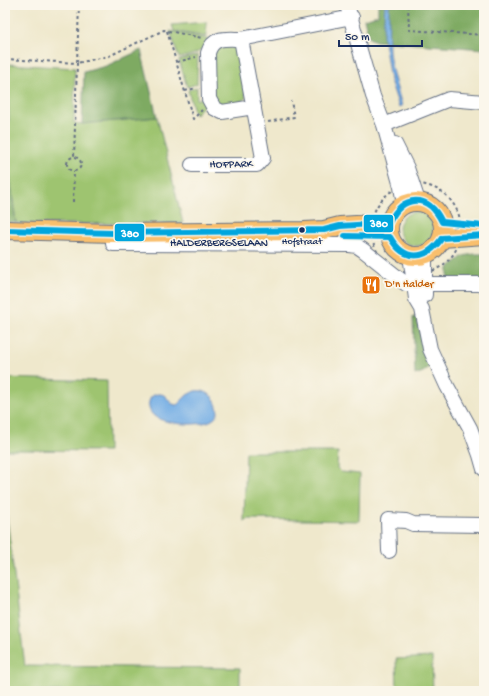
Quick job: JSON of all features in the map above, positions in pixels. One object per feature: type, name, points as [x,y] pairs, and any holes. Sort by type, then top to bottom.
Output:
[{"type":"main road","points":[[411,202],[431,206],[436,210],[442,230],[438,244],[433,250],[417,255],[400,251],[395,247],[389,230],[394,212],[411,202]]},
{"type":"main road","name":"HALDERBERGSELAAN","points":[[5,230],[113,233],[324,230],[340,226],[389,230]]},
{"type":"main road","points":[[442,230],[460,230],[484,226]]},
{"type":"main road","points":[[460,230],[484,235]]},
{"type":"street","points":[[254,107],[222,112],[214,108],[209,99],[208,53],[212,45],[225,39],[241,39],[349,11],[373,96],[384,125],[401,154],[407,168],[411,202]]},
{"type":"street","name":"HOFPARK","points":[[192,165],[257,165],[263,158],[241,39]]},
{"type":"street","points":[[384,125],[449,99],[484,102]]},
{"type":"street","name":"HALDERBERGSELAAN","points":[[113,233],[113,244],[357,246],[400,281],[406,284],[420,282]]},
{"type":"street","points":[[417,255],[420,282],[416,299],[422,309],[430,349],[482,454],[484,469]]},
{"type":"street","points":[[420,282],[484,284]]},
{"type":"street","points":[[389,551],[388,520],[406,521],[412,524],[484,525]]},
{"type":"path","points":[[74,157],[79,5]]},
{"type":"path","points":[[408,5],[409,30],[484,35]]},
{"type":"path","points":[[5,59],[77,63],[109,56],[164,30],[212,45]]},
{"type":"path","points":[[167,31],[193,119],[210,102]]},
{"type":"path","points":[[176,62],[196,57],[212,45]]},
{"type":"path","points":[[257,124],[294,117],[291,101]]},
{"type":"path","points":[[74,157],[79,159],[81,163],[78,169],[74,171]]},
{"type":"path","points":[[74,157],[69,160],[67,164],[70,169],[74,171]]},
{"type":"path","points":[[73,202],[74,171]]},
{"type":"path","points":[[420,282],[448,260],[454,252],[460,230],[457,209],[449,198],[441,191],[426,185]]},
{"type":"green space","points":[[378,5],[484,5],[484,49],[375,41],[369,38],[364,19],[378,15]]},
{"type":"green space","points":[[206,22],[207,37],[174,31],[172,25]]},
{"type":"green space","points":[[170,31],[208,39],[203,48],[197,53],[179,58]]},
{"type":"green space","points":[[218,41],[239,45],[246,98],[235,104],[224,105],[213,99],[210,48]]},
{"type":"green space","points":[[141,50],[157,117],[82,124],[84,72],[106,66]]},
{"type":"green space","points":[[198,55],[197,84],[187,87],[179,60]]},
{"type":"green space","points":[[7,64],[75,68],[74,123],[82,124],[157,117],[183,223],[16,223],[5,138],[5,128],[8,127],[9,121]]},
{"type":"green space","points":[[197,87],[197,100],[203,97],[206,103],[195,115],[188,90]]},
{"type":"green space","points":[[5,144],[16,223],[5,222]]},
{"type":"green space","points":[[413,212],[419,212],[423,213],[430,219],[433,229],[432,236],[426,243],[419,246],[413,246],[409,245],[402,239],[399,232],[399,226],[400,222],[406,215]]},
{"type":"green space","points":[[484,254],[484,283],[448,282],[448,268],[463,256]]},
{"type":"green space","points":[[413,317],[416,317],[431,366],[423,372],[415,375]]},
{"type":"green space","points":[[5,378],[107,381],[108,451],[5,450]]},
{"type":"green space","points":[[246,452],[338,452],[337,468],[341,472],[360,474],[359,521],[248,519],[244,521]]},
{"type":"green space","points":[[5,501],[25,666],[240,668],[240,691],[5,691]]},
{"type":"green space","points":[[432,657],[433,691],[397,691],[396,659]]},
{"type":"water","points":[[385,5],[389,5],[389,52],[402,106],[399,107],[390,80],[383,35]]},
{"type":"water","points":[[195,391],[208,393],[214,399],[218,413],[212,420],[199,424],[172,423],[157,418],[150,411],[149,401],[156,394],[163,394],[174,405],[177,405],[187,395]]},
{"type":"transit line","name":"380","points":[[5,230],[113,233],[324,230],[340,226],[389,223],[401,207],[408,202],[416,201],[423,202],[430,206],[442,222],[484,226]]},
{"type":"transit line","name":"380","points":[[345,236],[390,237],[402,251],[415,256],[429,251],[436,246],[442,238],[484,235]]},
{"type":"place","name":"Hofstraat","points":[[302,230]]},
{"type":"place","name":"D'n Halder","points":[[371,285]]}]
